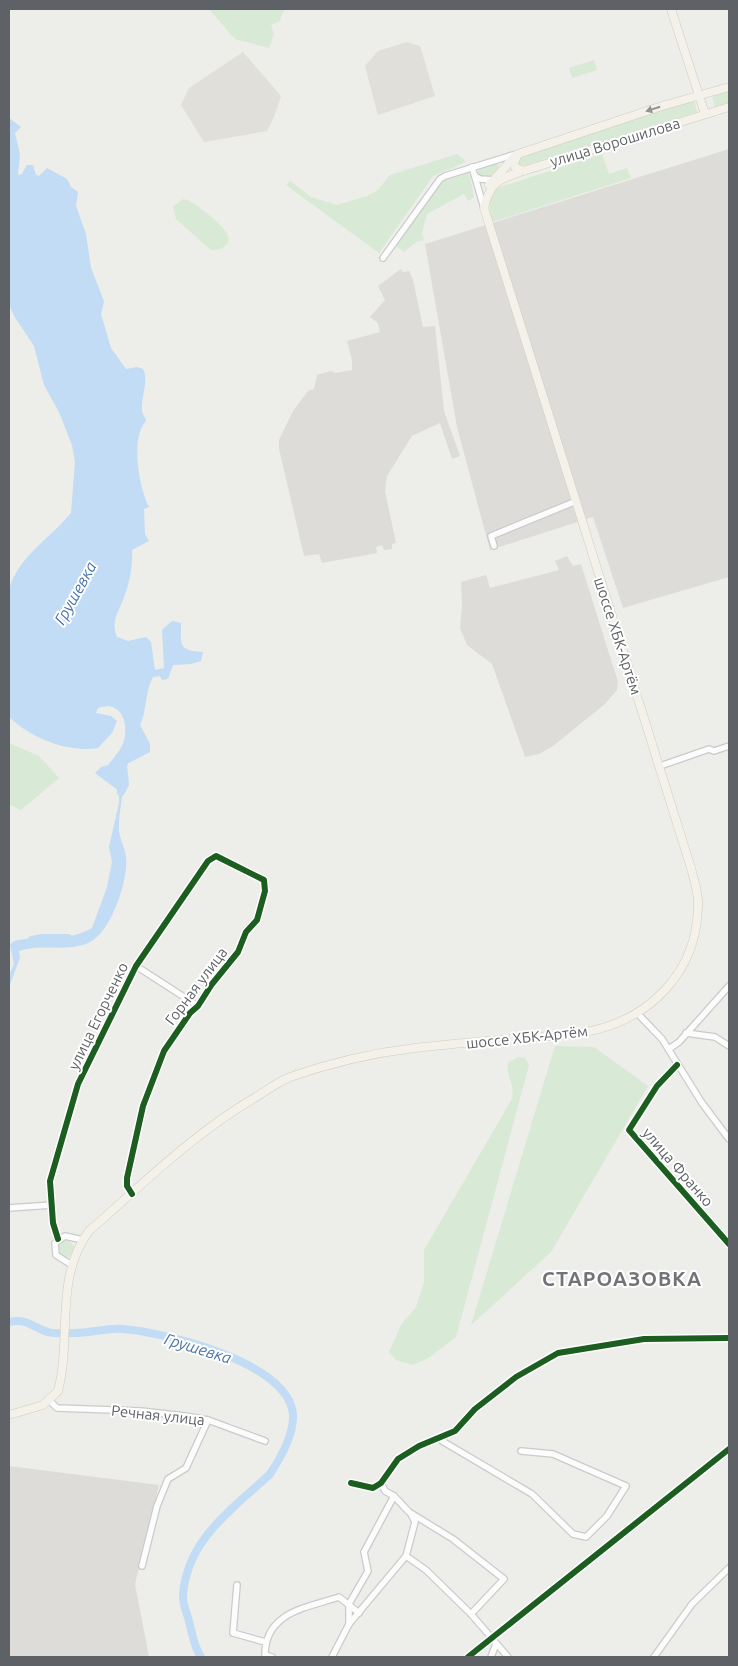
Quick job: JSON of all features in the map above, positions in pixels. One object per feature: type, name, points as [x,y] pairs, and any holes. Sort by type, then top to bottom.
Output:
[{"type":"main road","points":[[672,9],[705,114]]},
{"type":"main road","name":"улица Ворошилова","points":[[518,154],[729,87]]},
{"type":"main road","name":"улица Ворошилова","points":[[523,171],[729,107]]},
{"type":"main road","points":[[518,154],[514,162],[515,167],[523,171]]},
{"type":"main road","points":[[484,208],[494,181],[518,154]]},
{"type":"main road","points":[[494,181],[523,171]]},
{"type":"main road","name":"шоссе ХБК-Артём","points":[[50,1401],[58,1390],[60,1382],[70,1264],[83,1240],[89,1232],[149,1177],[226,1115],[288,1078],[350,1058],[406,1049],[586,1032],[638,1014],[675,979],[687,960],[696,936],[698,905],[691,868],[660,766],[574,502],[484,208]]},
{"type":"main road","points":[[9,1414],[43,1405],[50,1401]]},
{"type":"street","name":"улица Ворошилова","points":[[383,258],[435,184],[445,176],[472,166],[518,154]]},
{"type":"street","points":[[472,166],[484,208]]},
{"type":"street","points":[[474,176],[494,181]]},
{"type":"street","points":[[494,546],[491,536],[574,502]]},
{"type":"street","points":[[660,766],[709,749],[714,750],[729,746]]},
{"type":"street","name":"улица Егорченко","points":[[70,1264],[55,1253],[54,1244],[58,1239],[53,1223],[50,1181],[78,1084],[136,966],[208,861],[216,856],[264,880]]},
{"type":"street","name":"Горная улица","points":[[132,1194],[127,1186],[142,1106],[164,1051],[190,1013],[198,1006],[212,984],[238,952],[246,932],[257,920],[265,891],[264,880]]},
{"type":"street","points":[[136,966],[198,1006]]},
{"type":"street","points":[[669,1048],[686,1033],[729,986]]},
{"type":"street","points":[[638,1014],[669,1048],[677,1065],[729,1140]]},
{"type":"street","points":[[686,1033],[715,1037],[729,1046]]},
{"type":"street","name":"улица Франко","points":[[677,1065],[657,1086],[629,1130],[729,1244]]},
{"type":"street","points":[[9,1208],[52,1205]]},
{"type":"street","points":[[58,1239],[65,1236],[83,1240]]},
{"type":"street","points":[[351,1483],[374,1488],[382,1483],[398,1459],[454,1431],[474,1409],[516,1377],[558,1352],[644,1339],[729,1338]]},
{"type":"street","name":"Речная улица","points":[[50,1401],[57,1408],[141,1411],[208,1420],[264,1441]]},
{"type":"street","points":[[142,1566],[157,1506],[168,1479],[186,1468],[208,1420]]},
{"type":"street","points":[[437,1438],[532,1494],[573,1534],[586,1538],[607,1516],[626,1486],[552,1454],[521,1451]]},
{"type":"street","points":[[468,1657],[729,1449]]},
{"type":"street","points":[[382,1483],[386,1491],[394,1496],[410,1512],[453,1539],[504,1579],[471,1614]]},
{"type":"street","points":[[349,1624],[349,1604],[368,1571],[364,1552],[394,1496]]},
{"type":"street","points":[[332,1657],[349,1624],[406,1556],[415,1522],[410,1512]]},
{"type":"street","points":[[406,1556],[426,1570],[471,1614],[507,1657]]},
{"type":"street","points":[[654,1657],[692,1604],[729,1568]]},
{"type":"street","points":[[237,1585],[233,1633],[265,1642]]},
{"type":"street","points":[[272,1657],[265,1655],[265,1642],[274,1626],[289,1612],[339,1597],[359,1612]]},
{"type":"street","points":[[491,1657],[496,1644]]},
{"type":"shaded area","points":[[407,42],[420,46],[435,96],[378,115],[365,66],[378,51]]},
{"type":"shaded area","points":[[243,52],[281,96],[274,117],[267,131],[204,142],[181,105],[189,88]]},
{"type":"shaded area","points":[[729,149],[729,577],[623,608],[593,517],[490,550],[457,427],[425,244]]},
{"type":"shaded area","points":[[401,269],[403,272],[409,271],[413,280],[423,327],[435,326],[444,411],[460,456],[452,459],[440,423],[412,436],[387,476],[385,491],[396,543],[392,544],[392,549],[384,550],[382,545],[376,547],[377,553],[322,563],[319,554],[304,556],[279,449],[279,440],[293,411],[308,391],[314,389],[317,375],[330,371],[336,373],[352,370],[352,360],[347,341],[380,332],[378,323],[370,317],[385,300],[378,286]]},
{"type":"shaded area","points":[[567,556],[573,566],[581,564],[618,682],[617,690],[605,704],[553,746],[539,754],[525,757],[492,664],[467,645],[460,628],[462,606],[461,582],[486,575],[490,588],[559,570],[555,561]]},
{"type":"shaded area","points":[[9,1466],[159,1485],[135,1584],[149,1657],[9,1657]]},
{"type":"green space","points":[[209,9],[286,9],[280,21],[271,25],[274,34],[269,48],[235,39]]},
{"type":"green space","points":[[594,60],[597,70],[572,78],[569,68]]},
{"type":"green space","points":[[729,90],[729,104],[715,108],[712,95]]},
{"type":"green space","points":[[694,100],[697,112],[523,166],[518,163],[519,155],[524,152]]},
{"type":"green space","points":[[457,154],[466,162],[433,176],[379,253],[286,185],[290,181],[311,197],[337,205],[367,196],[378,190],[390,175]]},
{"type":"green space","points":[[602,154],[609,174],[627,168],[631,178],[492,222],[489,204],[497,188]]},
{"type":"green space","points":[[497,163],[499,168],[492,176],[477,175],[478,168]]},
{"type":"green space","points":[[469,172],[474,197],[468,201],[464,194],[427,214],[422,233],[424,240],[416,242],[404,252],[396,246],[436,186],[446,178]]},
{"type":"green space","points":[[183,199],[199,208],[223,228],[228,236],[225,246],[211,250],[176,219],[173,207]]},
{"type":"green space","points":[[9,743],[39,756],[59,778],[21,810],[9,804]]},
{"type":"green space","points":[[555,1046],[594,1047],[648,1086],[551,1252],[471,1325]]},
{"type":"green space","points":[[518,1057],[525,1058],[529,1065],[456,1337],[430,1357],[413,1365],[396,1360],[389,1352],[401,1325],[416,1307],[424,1283],[424,1250],[512,1099],[513,1093],[508,1073],[508,1063]]},
{"type":"green space","points":[[63,1241],[69,1241],[74,1246],[72,1255],[63,1257],[58,1252],[58,1246]]},
{"type":"water","points":[[9,118],[21,127],[15,133],[20,154],[18,175],[22,174],[27,165],[33,165],[36,175],[39,176],[47,168],[67,179],[71,187],[78,192],[76,206],[86,234],[91,268],[104,301],[101,314],[111,348],[126,369],[137,367],[143,369],[145,373],[142,413],[146,421],[141,429],[137,450],[139,476],[149,507],[144,509],[145,534],[149,541],[132,550],[129,582],[117,614],[115,632],[117,637],[128,641],[146,637],[151,642],[155,670],[164,668],[162,630],[172,621],[181,623],[181,642],[185,648],[203,652],[201,661],[191,664],[173,665],[168,679],[162,680],[160,676],[153,677],[150,682],[140,725],[150,744],[150,752],[123,766],[124,784],[119,831],[125,854],[125,878],[117,904],[105,928],[90,942],[82,945],[19,951],[20,958],[9,987],[9,975],[14,964],[10,945],[14,941],[73,936],[92,928],[107,887],[112,862],[109,847],[119,803],[119,791],[95,773],[101,767],[108,765],[122,746],[125,735],[125,722],[115,708],[109,706],[98,708],[96,713],[111,716],[117,721],[112,733],[98,748],[86,749],[62,746],[50,742],[18,725],[9,717],[9,590],[13,578],[27,557],[71,513],[75,462],[72,445],[59,412],[44,385],[34,346],[14,316],[9,304]]},
{"type":"waterway","name":"Грушевка","points":[[121,792],[125,784],[123,766],[125,760]]},
{"type":"waterway","name":"Грушевка","points":[[32,940],[68,938]]},
{"type":"waterway","name":"Грушевка","points":[[9,1322],[22,1321],[54,1333],[118,1329],[143,1332],[195,1344],[248,1365],[270,1379],[286,1396],[293,1414],[293,1422],[286,1446],[270,1474],[227,1513],[203,1541],[193,1557],[186,1575],[183,1601],[195,1644],[201,1657]]},
{"type":"cycle path","points":[[58,1239],[53,1223],[50,1181],[78,1084],[136,966],[208,861],[216,856],[264,880],[265,891],[257,920],[246,932],[238,952],[212,984],[198,1006],[190,1013],[164,1051],[143,1106],[127,1178],[127,1186],[132,1194]]},
{"type":"cycle path","points":[[677,1065],[657,1086],[629,1130],[729,1244]]},
{"type":"cycle path","points":[[351,1483],[373,1488],[381,1483],[398,1459],[419,1446],[455,1431],[475,1409],[516,1377],[558,1353],[644,1339],[729,1338]]},
{"type":"cycle path","points":[[468,1657],[729,1449]]},
{"type":"district","name":"СТАРОАЗОВКА","points":[[622,1278]]}]
